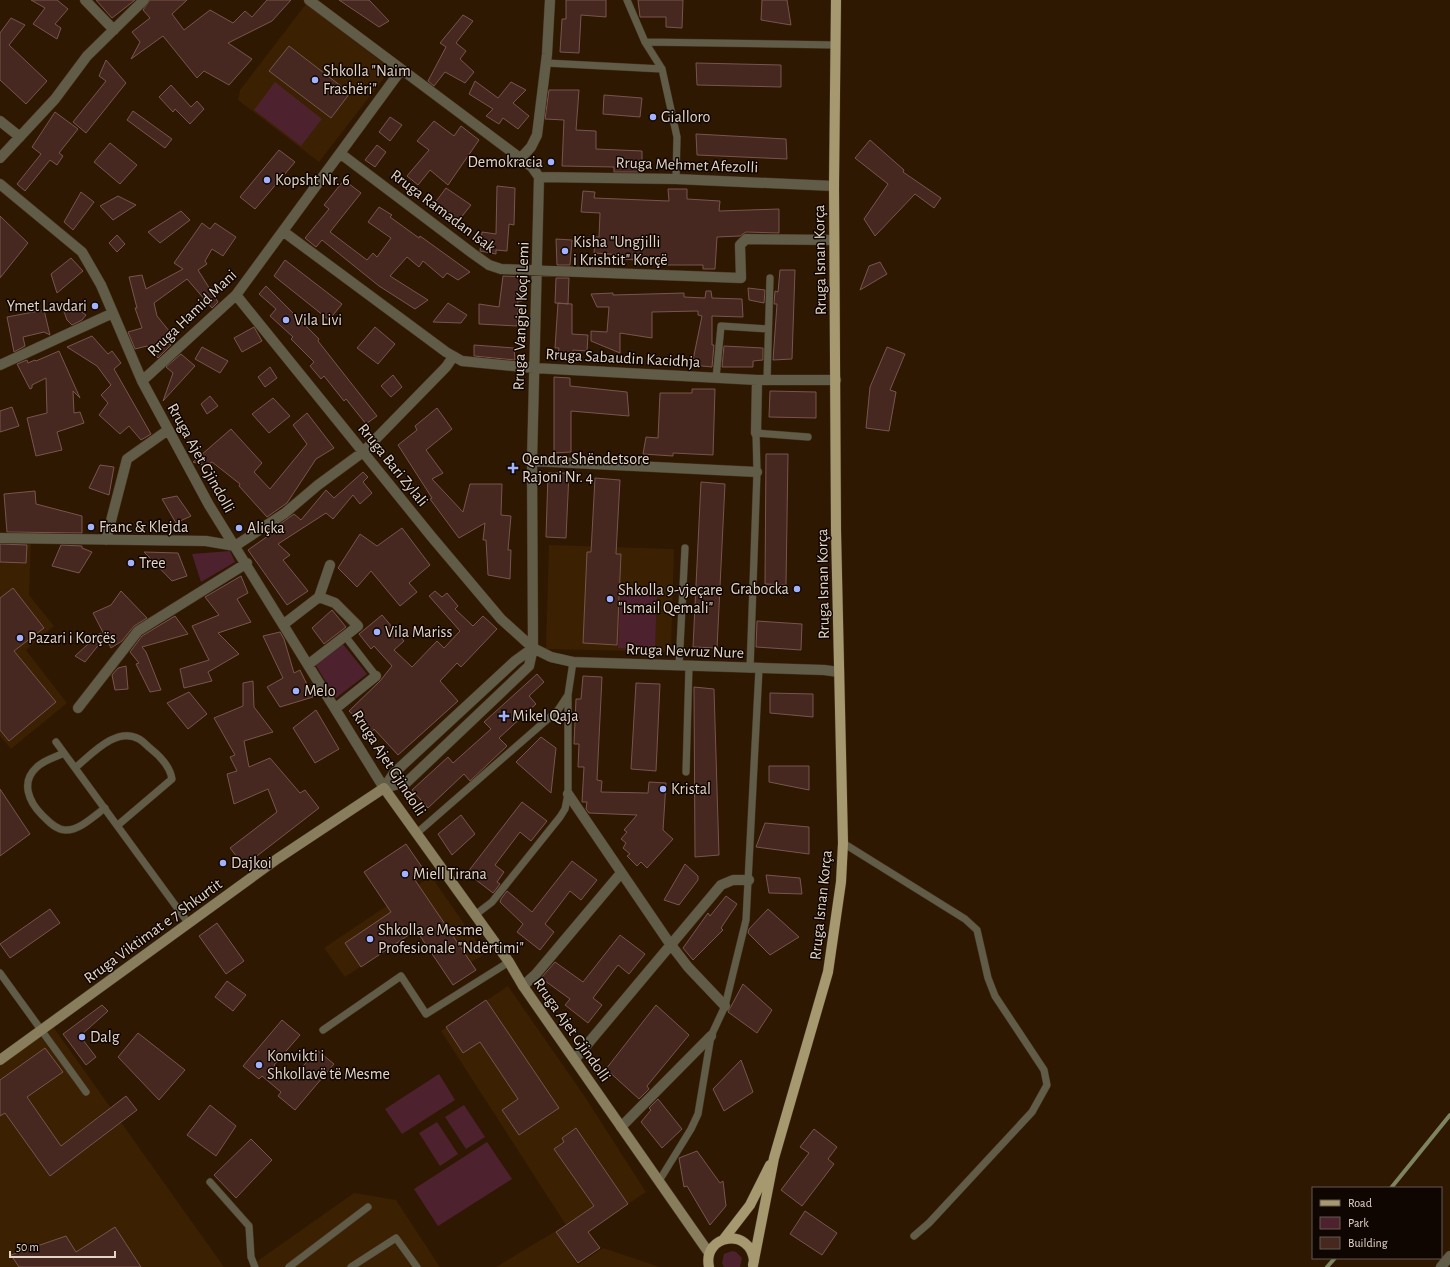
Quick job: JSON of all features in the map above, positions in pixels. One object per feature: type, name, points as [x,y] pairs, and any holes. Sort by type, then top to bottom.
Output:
[{"type":"main road","name":"Rruga Isnan Korça","points":[[753,1266],[774,1158],[828,972],[841,882],[843,843],[839,672],[834,240],[836,0]]},
{"type":"main road","name":"Rruga Isnan Korça","points":[[708,1262],[717,1243],[723,1240],[750,1205],[774,1158]]},
{"type":"main road","points":[[723,1240],[737,1239],[745,1244],[753,1256],[753,1266]]},
{"type":"street","points":[[85,0],[114,30]]},
{"type":"street","points":[[0,158],[55,99],[87,56],[144,0]]},
{"type":"street","points":[[309,0],[532,167],[539,177]]},
{"type":"street","points":[[520,159],[531,147],[537,135],[546,64],[550,0]]},
{"type":"street","name":"Rruga Hamid Mani","points":[[142,381],[236,295],[284,232],[401,70]]},
{"type":"street","points":[[0,121],[20,137]]},
{"type":"street","name":"Rruga Ramadan Isak","points":[[341,154],[489,265],[501,269],[537,272],[741,278],[740,245],[746,238],[834,240]]},
{"type":"street","name":"Rruga Mehmet Afezolli","points":[[539,177],[676,178],[834,186]]},
{"type":"street","name":"Rruga Vangjel Koçi Lemi","points":[[533,648],[532,461],[539,177]]},
{"type":"street","name":"Rruga Ajet Gjindolli","points":[[0,184],[82,252],[101,285],[142,381],[168,430],[235,546],[247,563],[384,788],[509,962],[523,986],[659,1181],[708,1262]]},
{"type":"street","name":"Rruga Sabaudin Kacidhja","points":[[284,232],[453,357],[462,361],[534,368],[716,378],[762,380],[836,380]]},
{"type":"street","name":"Rruga Bari Zylali","points":[[236,295],[501,619],[533,648]]},
{"type":"street","points":[[0,365],[113,313]]},
{"type":"street","points":[[0,538],[206,541],[235,546],[285,513],[318,485],[363,452],[446,367],[453,357]]},
{"type":"street","points":[[756,433],[762,380]]},
{"type":"street","points":[[106,540],[127,459],[168,430]]},
{"type":"street","points":[[532,461],[757,472]]},
{"type":"street","points":[[78,708],[138,632],[247,563]]},
{"type":"street","points":[[284,624],[319,597],[330,565]]},
{"type":"street","points":[[309,664],[358,626],[335,603],[319,597]]},
{"type":"street","name":"Rruga Nevruz Nure","points":[[533,648],[551,657],[573,662],[754,669],[824,670],[839,672]]},
{"type":"street","name":"Rruga Viktimat e 7 Shkurtit","points":[[384,788],[394,773],[515,661],[533,648]]},
{"type":"street","name":"Rruga Viktimat e 7 Shkurtit","points":[[0,1060],[277,859],[384,788],[407,782],[529,666],[533,648]]},
{"type":"street","points":[[336,708],[376,676]]},
{"type":"street","points":[[568,794],[671,945],[688,967],[725,1006]]},
{"type":"street","points":[[523,986],[536,974],[621,873]]},
{"type":"street","points":[[575,1059],[721,884],[733,880],[749,880]]},
{"type":"street","points":[[621,1127],[711,1036]]},
{"type":"street","points":[[1441,1267],[1450,1256]]},
{"type":"lane","points":[[627,0],[645,42],[662,69],[677,137],[676,178]]},
{"type":"lane","points":[[645,42],[836,45]]},
{"type":"lane","points":[[546,64],[662,69]]},
{"type":"lane","points":[[762,380],[768,329],[770,278]]},
{"type":"lane","points":[[716,378],[721,326],[768,329]]},
{"type":"lane","points":[[659,1181],[691,1129],[698,1114],[711,1036],[725,1006],[746,920],[749,880],[754,669],[757,472],[756,433],[808,437]]},
{"type":"lane","points":[[685,548],[684,666],[686,772]]},
{"type":"lane","points":[[345,636],[376,676]]},
{"type":"lane","points":[[475,915],[492,902],[565,809],[568,794],[568,695],[573,662]]},
{"type":"lane","points":[[417,833],[558,710],[568,695]]},
{"type":"lane","points":[[75,768],[110,740],[125,736],[138,738],[157,754],[170,770],[172,779],[118,825]]},
{"type":"lane","points":[[56,742],[189,924]]},
{"type":"lane","points":[[64,753],[36,767],[28,782],[28,793],[36,808],[48,821],[59,829],[66,830],[77,827],[105,808]]},
{"type":"lane","points":[[843,843],[965,919],[977,930],[988,978],[995,996],[1044,1070],[1047,1085],[1032,1112],[929,1223],[914,1236]]},
{"type":"lane","points":[[323,1030],[401,976],[426,1014],[509,962]]},
{"type":"lane","points":[[0,973],[86,1092]]},
{"type":"lane","points":[[210,1182],[249,1226],[251,1257],[255,1267]]},
{"type":"lane","points":[[289,1267],[368,1207]]},
{"type":"lane","points":[[351,1267],[396,1238],[417,1267]]},
{"type":"shaded area","name":"Shkolla \"Naim Frashëri\"","points":[[306,4],[391,69],[319,162],[238,100],[240,90]]},
{"type":"shaded area","name":"Pazari i Korçës","points":[[0,537],[31,537],[29,595],[54,626],[26,650],[67,703],[11,749],[0,736]]},
{"type":"shaded area","name":"Shkolla 9-vjeçare \"Ismail Qemali\"","points":[[549,545],[674,549],[671,652],[546,649]]},
{"type":"shaded area","name":"Shkolla e Mesme Profesionale \"Ndërtimi\"","points":[[431,876],[485,954],[471,962],[476,970],[453,985],[416,930],[345,977],[324,948]]},
{"type":"shaded area","points":[[508,986],[585,1097],[646,1192],[588,1231],[600,1248],[578,1263],[564,1244],[578,1265],[603,1248],[660,1267],[496,1267],[566,1225],[441,1031]]},
{"type":"shaded area","points":[[54,1028],[224,1267],[0,1267],[0,1065]]},
{"type":"shaded area","points":[[354,1193],[396,1200],[440,1267],[249,1267]]},
{"type":"green space","points":[[275,82],[322,119],[301,146],[254,110]]},
{"type":"green space","points":[[230,551],[235,562],[201,582],[192,554]]},
{"type":"green space","points":[[621,586],[657,588],[655,650],[618,648]]},
{"type":"green space","points":[[342,643],[367,674],[336,698],[315,664]]},
{"type":"green space","points":[[439,1074],[455,1100],[402,1134],[385,1109]]},
{"type":"green space","points":[[464,1105],[485,1137],[466,1149],[445,1117]]},
{"type":"green space","points":[[437,1122],[458,1154],[440,1166],[419,1133]]},
{"type":"green space","points":[[487,1142],[512,1179],[438,1226],[414,1189]]},
{"type":"green space","points":[[732,1251],[736,1252],[742,1258],[740,1267],[724,1267],[722,1263],[724,1254]]},
{"type":"building","points":[[31,0],[57,0],[68,9],[55,24],[61,28],[57,39],[33,24],[45,8]]},
{"type":"building","points":[[96,0],[135,0],[112,18]]},
{"type":"building","points":[[150,0],[187,0],[172,14],[184,30],[210,10],[233,23],[245,11],[252,17],[267,0],[291,0],[272,21],[228,43],[252,59],[229,85],[204,71],[197,78],[163,36],[131,59],[140,42],[132,32],[150,18],[143,10]]},
{"type":"building","points":[[339,0],[369,0],[389,21],[379,27]]},
{"type":"building","points":[[566,0],[606,0],[606,17],[581,15],[579,53],[560,52],[562,19],[566,19]]},
{"type":"building","points":[[638,0],[683,0],[682,28],[666,27],[666,17],[640,17]]},
{"type":"building","points":[[762,0],[787,0],[791,25],[761,20]]},
{"type":"building","points":[[463,15],[473,21],[456,43],[466,51],[460,59],[474,72],[465,83],[445,72],[434,86],[428,81],[446,47],[440,43]]},
{"type":"building","points":[[11,18],[25,25],[9,45],[47,81],[26,104],[0,80],[0,33]]},
{"type":"building","points":[[289,46],[350,93],[331,118],[269,71]]},
{"type":"building","points":[[106,60],[126,83],[86,133],[73,122],[106,81],[99,76]]},
{"type":"building","points":[[696,63],[781,65],[781,87],[697,85]]},
{"type":"building","points":[[475,81],[498,98],[511,82],[526,90],[513,103],[529,116],[518,129],[503,118],[499,124],[486,116],[493,109],[469,94]]},
{"type":"building","points":[[171,85],[191,107],[197,101],[204,109],[190,124],[175,109],[173,112],[159,97]]},
{"type":"building","points":[[549,90],[579,90],[576,130],[596,131],[596,149],[642,151],[642,172],[614,172],[614,167],[562,166],[564,120],[545,119]]},
{"type":"building","points":[[604,95],[642,98],[640,117],[603,114]]},
{"type":"building","points":[[133,111],[172,139],[165,148],[127,120]]},
{"type":"building","points":[[55,112],[78,129],[59,153],[63,156],[57,165],[50,160],[25,191],[17,184],[41,154],[32,147]]},
{"type":"building","points":[[390,117],[402,125],[390,141],[379,132]]},
{"type":"building","points":[[434,121],[454,136],[461,126],[479,140],[448,185],[430,170],[418,185],[407,176],[429,150],[417,141]]},
{"type":"building","points":[[696,134],[786,139],[787,159],[697,155]]},
{"type":"building","points":[[870,140],[904,170],[903,172],[941,198],[934,208],[915,194],[875,236],[864,219],[888,184],[855,158]]},
{"type":"building","points":[[110,143],[137,165],[120,184],[94,162]]},
{"type":"building","points":[[377,145],[386,152],[375,167],[365,160]]},
{"type":"building","name":"Kopsht Nr. 6","points":[[279,150],[295,162],[255,209],[240,197]]},
{"type":"building","points":[[344,180],[361,193],[330,232],[367,260],[373,253],[377,257],[391,238],[368,222],[379,207],[392,215],[390,217],[419,238],[420,236],[470,272],[458,280],[447,273],[443,278],[423,261],[419,267],[407,257],[390,276],[428,300],[415,309],[379,286],[322,240],[316,247],[305,238],[329,209],[324,205]]},
{"type":"building","points":[[497,186],[515,188],[514,225],[509,224],[507,251],[496,250],[496,254],[480,251],[482,232],[496,234]]},
{"type":"building","points":[[446,188],[471,205],[455,225],[431,208]]},
{"type":"building","points":[[668,189],[687,189],[687,199],[720,201],[719,211],[779,209],[779,233],[746,232],[740,236],[717,237],[715,269],[703,269],[703,265],[664,265],[664,262],[623,259],[623,255],[594,253],[595,237],[599,237],[600,213],[581,212],[583,191],[595,192],[594,198],[669,201]]},
{"type":"building","points":[[81,192],[94,202],[73,230],[64,222]]},
{"type":"building","points":[[118,196],[136,205],[113,220],[100,206]]},
{"type":"building","points":[[181,211],[190,220],[160,243],[148,232]]},
{"type":"building","points":[[0,216],[28,243],[0,278]]},
{"type":"building","points":[[202,223],[210,229],[215,223],[236,237],[223,256],[212,249],[205,261],[207,264],[198,270],[218,302],[212,308],[187,279],[154,303],[157,316],[174,337],[168,343],[171,345],[158,358],[147,346],[135,349],[128,332],[142,328],[135,308],[137,308],[129,277],[142,275],[146,289],[183,269],[174,263]]},
{"type":"building","points":[[117,235],[125,244],[117,252],[109,243]]},
{"type":"building","name":"Kisha \"Ungjilli i Krishtit\" Korçë","points":[[556,239],[572,240],[570,265],[557,265]]},
{"type":"building","points":[[71,258],[83,271],[57,293],[51,274]]},
{"type":"building","points":[[285,260],[342,304],[329,320],[274,276]]},
{"type":"building","points":[[880,262],[887,274],[860,290],[869,266]]},
{"type":"building","points":[[780,270],[795,270],[792,359],[773,360],[777,304],[774,304],[775,291],[778,292]]},
{"type":"building","points":[[503,276],[525,277],[522,301],[518,301],[517,326],[479,324],[479,304],[499,307]]},
{"type":"building","points":[[556,278],[569,278],[568,304],[555,303]]},
{"type":"building","points":[[266,286],[319,339],[318,341],[377,416],[366,424],[346,399],[344,401],[324,376],[321,379],[310,366],[314,362],[291,339],[293,337],[270,316],[276,309],[259,294]]},
{"type":"building","points":[[748,288],[765,290],[764,303],[749,300]]},
{"type":"building","points":[[706,291],[711,291],[712,298],[742,299],[743,317],[712,316],[712,345],[714,345],[712,367],[692,365],[702,316],[698,315],[698,311],[652,312],[652,338],[620,333],[620,353],[591,341],[591,331],[607,332],[609,307],[597,307],[591,294],[613,293],[613,295],[684,293],[684,297],[705,298]]},
{"type":"building","points":[[448,303],[467,315],[461,323],[433,322]]},
{"type":"building","points":[[558,303],[572,304],[572,334],[588,335],[587,351],[573,350],[573,357],[558,356],[559,348],[555,348]]},
{"type":"building","points":[[70,304],[86,315],[82,320],[72,325],[67,320],[62,306]]},
{"type":"building","points":[[44,310],[50,335],[44,332],[23,337],[25,346],[14,352],[7,317]]},
{"type":"building","points":[[254,327],[262,341],[242,352],[234,338]]},
{"type":"building","points":[[375,327],[395,344],[378,364],[357,348]]},
{"type":"building","points":[[92,336],[108,354],[112,351],[121,363],[114,369],[151,434],[141,440],[129,426],[120,434],[99,415],[108,403],[101,395],[111,385],[97,366],[67,347]]},
{"type":"building","points":[[474,345],[514,348],[515,360],[474,356]]},
{"type":"building","points":[[724,346],[763,348],[763,360],[753,361],[753,367],[722,367]]},
{"type":"building","points":[[202,347],[228,361],[220,373],[195,359]]},
{"type":"building","points":[[887,347],[905,354],[890,390],[896,392],[889,431],[866,428],[870,387]]},
{"type":"building","points":[[59,351],[80,398],[73,391],[74,413],[80,412],[84,423],[57,432],[62,450],[36,456],[27,418],[47,413],[46,378],[32,385],[32,388],[30,389],[17,364],[27,360],[28,363],[35,360],[36,361]]},
{"type":"building","points":[[181,354],[195,366],[163,401],[173,373],[166,367]]},
{"type":"building","points":[[270,367],[277,378],[265,387],[258,377]]},
{"type":"building","points":[[393,375],[402,387],[391,397],[381,386]]},
{"type":"building","points":[[554,377],[570,378],[570,386],[627,392],[629,416],[571,411],[571,452],[554,453]]},
{"type":"building","points":[[692,389],[715,389],[713,455],[673,453],[673,456],[643,454],[646,437],[658,438],[660,393],[692,393]]},
{"type":"building","points":[[770,391],[816,392],[816,418],[769,417]]},
{"type":"building","points":[[210,396],[218,406],[207,414],[201,404]]},
{"type":"building","points":[[273,398],[290,416],[269,433],[252,414]]},
{"type":"building","points":[[12,407],[19,426],[0,432],[0,411]]},
{"type":"building","points":[[437,408],[452,429],[426,450],[443,473],[432,479],[463,512],[470,484],[502,484],[501,515],[511,516],[508,550],[511,550],[510,579],[488,575],[486,540],[483,540],[485,523],[459,538],[430,499],[432,498],[398,445],[417,430],[415,426]]},
{"type":"building","points":[[307,413],[334,448],[316,459],[287,503],[267,517],[239,486],[240,484],[212,462],[206,466],[193,462],[231,429],[262,463],[254,472],[270,489],[307,444],[293,425]]},
{"type":"building","points":[[766,454],[788,454],[786,585],[765,584]]},
{"type":"building","points":[[100,465],[114,467],[109,495],[89,488]]},
{"type":"building","points":[[363,472],[368,477],[363,482],[372,493],[360,504],[353,495],[333,519],[326,513],[278,544],[290,555],[283,560],[308,591],[287,605],[248,550],[275,531],[273,529],[277,528],[276,527],[294,514],[301,520],[326,490],[334,498]]},
{"type":"building","points":[[548,473],[569,473],[566,538],[546,537]]},
{"type":"building","points":[[595,478],[620,480],[616,554],[621,554],[617,645],[583,643],[587,552],[591,552]]},
{"type":"building","points":[[701,482],[725,484],[717,648],[693,647]]},
{"type":"building","points":[[35,491],[36,504],[82,516],[82,533],[7,532],[4,494]]},
{"type":"building","points":[[177,496],[191,516],[176,523],[162,499]]},
{"type":"building","points":[[402,528],[430,565],[409,583],[417,592],[400,606],[371,571],[357,587],[338,568],[360,534],[377,546]]},
{"type":"building","points":[[0,544],[27,545],[26,563],[0,562]]},
{"type":"building","points":[[61,545],[82,546],[82,548],[92,552],[79,573],[52,566]]},
{"type":"building","points":[[144,552],[178,553],[187,576],[172,581]]},
{"type":"building","points":[[241,576],[248,593],[237,599],[251,622],[218,633],[239,654],[208,672],[212,681],[184,688],[180,669],[209,660],[192,626],[219,615],[205,597]]},
{"type":"building","points":[[13,588],[44,628],[14,651],[56,702],[9,741],[0,730],[0,598]]},
{"type":"building","points":[[121,591],[147,618],[134,626],[122,641],[111,648],[93,613],[111,605]]},
{"type":"building","points":[[435,591],[442,597],[447,593],[458,606],[455,609],[473,626],[483,616],[497,629],[461,667],[457,663],[440,681],[458,701],[398,755],[374,729],[372,732],[349,711],[380,681],[392,666],[374,646],[371,649],[359,634],[382,615],[404,641],[394,650],[412,667],[437,641],[444,648],[460,631],[429,596]]},
{"type":"building","points":[[332,610],[346,627],[324,644],[312,628]]},
{"type":"building","points":[[175,616],[188,634],[142,647],[146,652],[161,690],[150,692],[136,664],[139,663],[130,652],[142,636]]},
{"type":"building","points":[[757,621],[802,624],[801,650],[756,647]]},
{"type":"building","points":[[280,632],[284,639],[294,673],[300,670],[313,697],[280,707],[267,687],[283,678],[263,636]]},
{"type":"building","points":[[100,633],[105,637],[85,662],[75,656]]},
{"type":"building","points":[[126,666],[128,689],[115,690],[112,675],[118,668]]},
{"type":"building","points":[[537,674],[544,682],[529,696],[536,704],[499,738],[507,746],[470,781],[464,774],[428,808],[412,790],[448,757],[453,763],[491,729],[484,722]]},
{"type":"building","points":[[583,676],[602,677],[597,780],[602,781],[601,792],[648,793],[649,782],[666,783],[663,830],[673,839],[647,868],[641,862],[637,866],[627,856],[630,854],[623,848],[626,843],[621,839],[627,832],[624,830],[637,815],[589,813],[586,809],[587,802],[582,802],[584,767],[578,767],[579,744],[574,744],[576,699],[581,699]]},
{"type":"building","points":[[253,681],[254,707],[273,732],[244,741],[249,767],[270,758],[300,793],[305,790],[319,808],[244,866],[230,848],[277,812],[268,789],[234,804],[227,774],[237,771],[230,757],[235,755],[214,718],[243,706],[243,683]]},
{"type":"building","points":[[636,683],[660,684],[656,771],[631,769]]},
{"type":"building","points":[[694,687],[714,689],[719,855],[695,857]]},
{"type":"building","points":[[189,692],[207,714],[188,729],[167,703]]},
{"type":"building","points":[[770,693],[813,694],[813,717],[770,713]]},
{"type":"building","points":[[316,710],[339,749],[315,763],[293,728]]},
{"type":"building","points":[[541,737],[556,748],[551,793],[516,762]]},
{"type":"building","points":[[769,766],[809,766],[809,790],[769,782]]},
{"type":"building","points":[[0,789],[30,834],[0,856]]},
{"type":"building","points":[[522,802],[547,821],[531,841],[520,832],[495,865],[504,872],[497,882],[500,884],[493,893],[467,873]]},
{"type":"building","points":[[461,815],[475,834],[452,855],[438,834]]},
{"type":"building","points":[[765,823],[809,827],[809,854],[756,847]]},
{"type":"building","name":"Shkolla e Mesme Profesionale \"Ndërtimi\"","points":[[406,844],[426,873],[415,880],[476,970],[453,985],[416,930],[361,967],[345,943],[391,912],[364,872]]},
{"type":"building","points":[[572,861],[597,880],[581,900],[570,891],[545,924],[554,932],[540,950],[517,932],[523,924],[500,902],[501,899],[507,891],[532,912]]},
{"type":"building","points":[[685,864],[698,876],[698,880],[679,905],[664,900]]},
{"type":"building","points":[[766,875],[800,878],[802,894],[769,893]]},
{"type":"building","points":[[726,896],[737,904],[721,928],[723,930],[693,960],[683,948],[708,913],[710,916]]},
{"type":"building","points":[[50,909],[60,923],[10,958],[0,944]]},
{"type":"building","points":[[768,909],[799,937],[770,955],[748,933],[749,929]]},
{"type":"building","points":[[217,923],[244,961],[226,974],[199,936]]},
{"type":"building","points":[[620,935],[645,954],[629,974],[618,965],[593,998],[602,1005],[588,1023],[565,1005],[570,999],[541,978],[555,962],[583,982]]},
{"type":"building","points":[[227,981],[246,995],[233,1011],[215,997]]},
{"type":"building","points":[[743,984],[772,1010],[757,1033],[728,1012]]},
{"type":"building","points":[[486,1000],[559,1108],[519,1135],[502,1110],[518,1099],[480,1042],[463,1053],[446,1027]]},
{"type":"building","points":[[102,1005],[108,1011],[80,1036],[96,1057],[86,1065],[63,1034]]},
{"type":"building","points":[[656,1005],[689,1035],[647,1086],[649,1089],[639,1099],[606,1069]]},
{"type":"building","name":"Konvikti i Shkollavë të Mesme","points":[[282,1020],[300,1035],[274,1065],[291,1080],[317,1050],[334,1064],[295,1110],[278,1096],[281,1092],[262,1076],[259,1079],[243,1066]]},
{"type":"building","points":[[138,1033],[185,1070],[159,1100],[118,1057]]},
{"type":"building","points":[[45,1048],[63,1072],[27,1097],[61,1146],[126,1096],[137,1110],[50,1176],[5,1113],[0,1116],[0,1080]]},
{"type":"building","points":[[741,1060],[753,1092],[724,1111],[713,1089]]},
{"type":"building","points":[[658,1099],[682,1129],[662,1148],[641,1122],[651,1110],[649,1108]]},
{"type":"building","points":[[210,1105],[236,1126],[216,1156],[187,1135]]},
{"type":"building","points":[[576,1128],[628,1204],[588,1232],[600,1248],[578,1263],[556,1232],[594,1206],[554,1149],[564,1142],[562,1138]]},
{"type":"building","points":[[814,1129],[837,1147],[828,1159],[834,1164],[802,1206],[781,1190],[809,1153],[800,1147]]},
{"type":"building","points":[[251,1139],[272,1160],[236,1198],[214,1175]]},
{"type":"building","points":[[697,1151],[720,1183],[723,1181],[726,1206],[710,1225],[687,1186],[684,1187],[679,1158]]},
{"type":"building","points":[[805,1211],[837,1233],[822,1255],[790,1234]]},
{"type":"building","points":[[115,1227],[141,1267],[19,1267],[11,1255],[66,1236],[76,1252]]},
{"type":"waterway","points":[[1392,1187],[1450,1115]]},
{"type":"waterway","points":[[1327,1267],[1334,1259]]},
{"type":"place","name":"Shkolla \"Naim Frashëri\"","points":[[315,80]]},
{"type":"place","name":"Gialloro","points":[[653,117]]},
{"type":"place","name":"Demokracia","points":[[551,162]]},
{"type":"place","name":"Kopsht Nr. 6","points":[[267,180]]},
{"type":"place","name":"Kisha \"Ungjilli i Krishtit\" Korçë","points":[[565,251]]},
{"type":"place","name":"Ymet Lavdari","points":[[95,306]]},
{"type":"place","name":"Vila Livi","points":[[286,320]]},
{"type":"place","name":"Qendra Shëndetsore Rajoni Nr. 4","points":[[513,468]]},
{"type":"place","name":"Franc & Klejda","points":[[91,527]]},
{"type":"place","name":"Aliçka","points":[[239,528]]},
{"type":"place","name":"Tree","points":[[131,563]]},
{"type":"place","name":"Grabocka","points":[[797,589]]},
{"type":"place","name":"Shkolla 9-vjeçare \"Ismail Qemali\"","points":[[610,599]]},
{"type":"place","name":"Vila Mariss","points":[[377,632]]},
{"type":"place","name":"Pazari i Korçës","points":[[20,638]]},
{"type":"place","name":"Melo","points":[[296,691]]},
{"type":"place","name":"Mikel Qaja","points":[[504,716]]},
{"type":"place","name":"Kristal","points":[[663,789]]},
{"type":"place","name":"Dajkoi","points":[[223,863]]},
{"type":"place","name":"Miell Tirana","points":[[405,874]]},
{"type":"place","name":"Shkolla e Mesme Profesionale \"Ndërtimi\"","points":[[370,939]]},
{"type":"place","name":"Dalg","points":[[82,1037]]},
{"type":"place","name":"Konvikti i Shkollavë të Mesme","points":[[259,1065]]}]
